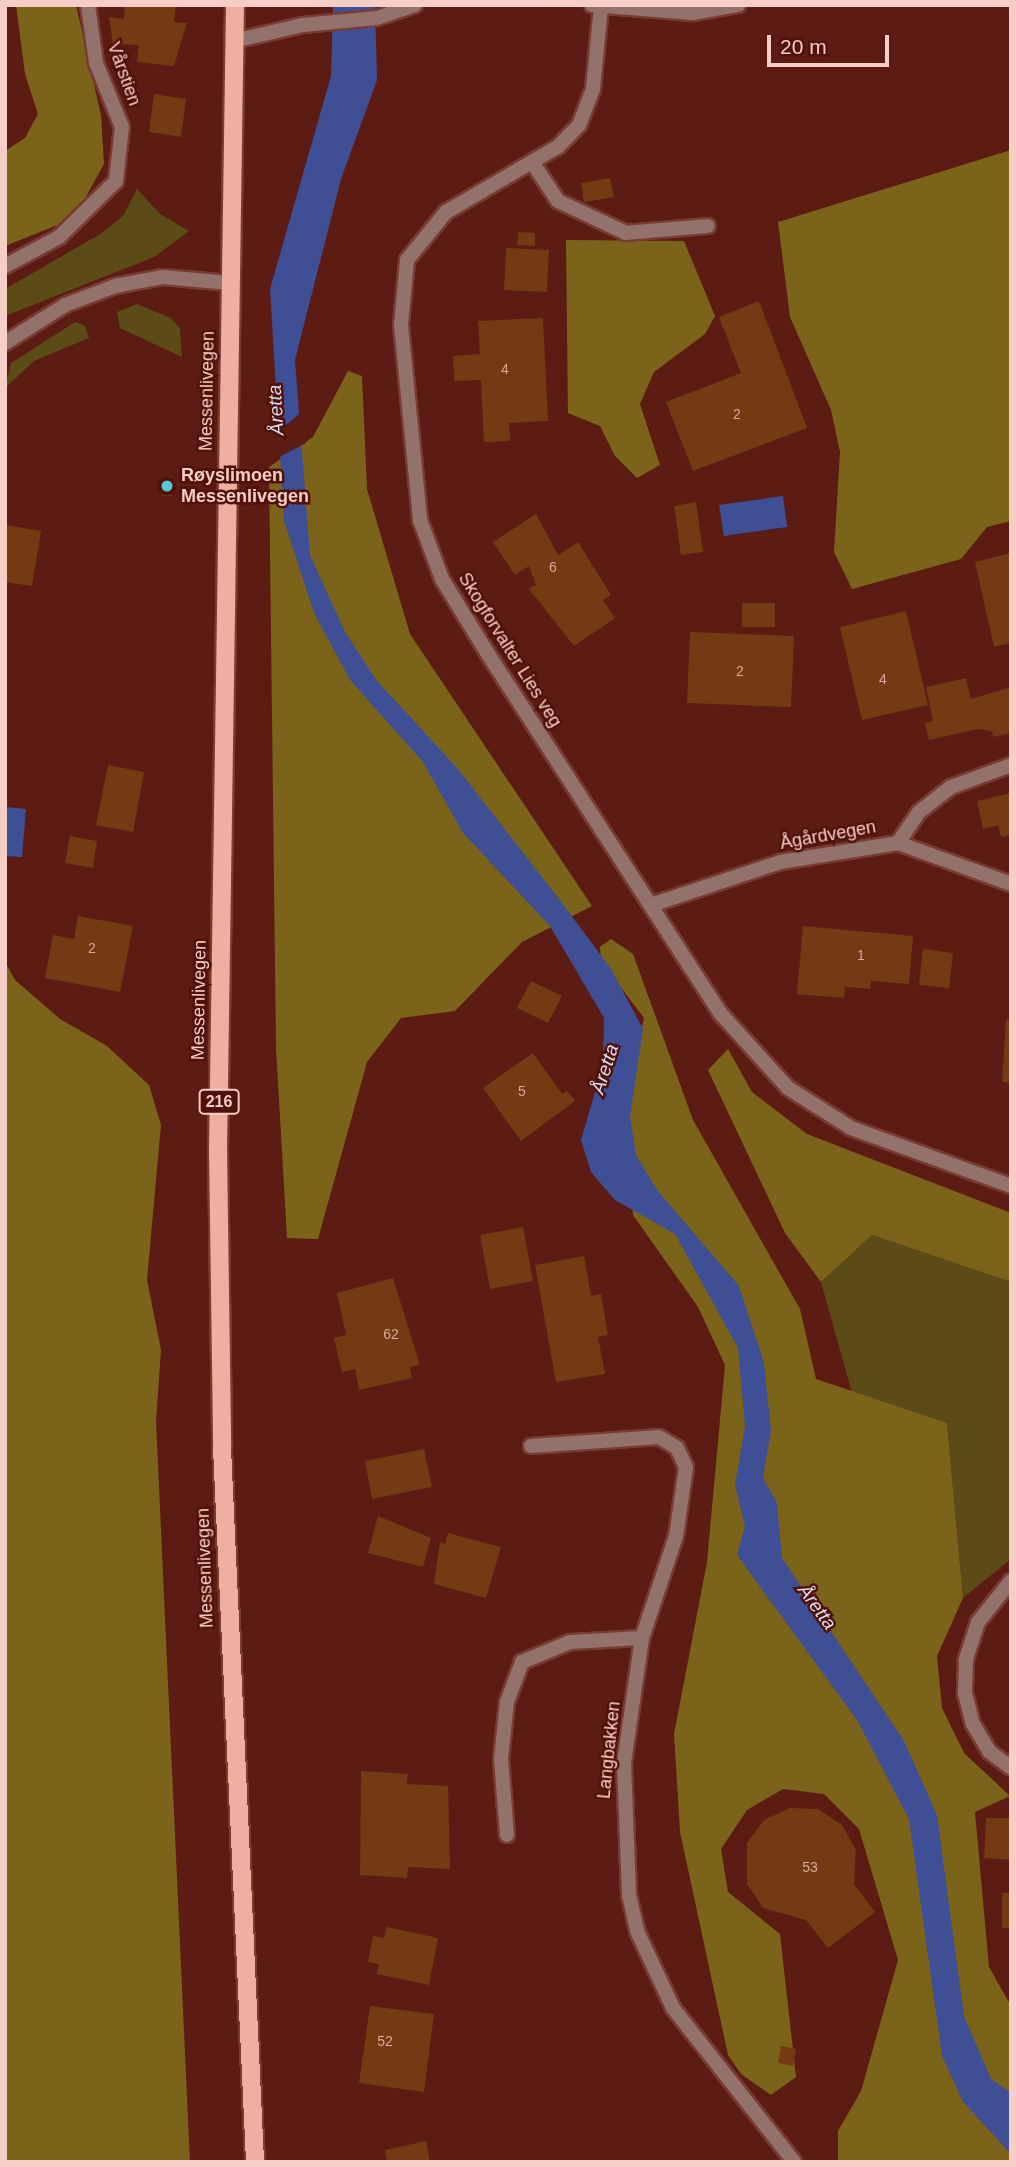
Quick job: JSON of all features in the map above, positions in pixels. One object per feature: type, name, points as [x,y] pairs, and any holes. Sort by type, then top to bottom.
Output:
[{"type":"main road","name":"Messenlivegen","points":[[235,5],[218,1148],[222,1448],[255,2162]]},
{"type":"street","name":"Vårstien","points":[[5,266],[59,237],[116,181],[122,127],[96,63],[88,5]]},
{"type":"street","points":[[233,41],[303,25],[376,18],[415,5]]},
{"type":"street","points":[[592,5],[693,13],[738,5]]},
{"type":"street","name":"Skogforvalter Lies veg","points":[[601,6],[593,89],[579,125],[532,162],[446,212],[407,260],[401,325],[409,456],[420,520],[442,579],[721,1014],[788,1088],[852,1128],[1011,1186]]},
{"type":"street","points":[[532,162],[558,201],[626,233],[708,226]]},
{"type":"street","points":[[5,343],[65,305],[115,286],[163,277],[230,283]]},
{"type":"street","points":[[898,843],[919,812],[951,788],[1011,765]]},
{"type":"street","name":"Ågårdvegen","points":[[651,905],[780,862],[898,843],[1011,884]]},
{"type":"street","name":"Langbakken","points":[[531,1446],[659,1437],[677,1448],[686,1467],[676,1536],[642,1638],[624,1763],[622,1829],[637,1931],[673,2008],[794,2162]]},
{"type":"street","points":[[1011,1581],[978,1622],[966,1660],[965,1693],[979,1734],[1011,1768]]},
{"type":"street","points":[[507,1835],[501,1759],[507,1702],[522,1662],[570,1642],[642,1638]]},
{"type":"shaded area","points":[[16,5],[76,5],[101,115],[104,164],[79,209],[60,224],[5,246],[5,151],[25,138],[38,114],[25,74]]},
{"type":"shaded area","points":[[1011,150],[1011,521],[987,527],[961,559],[852,589],[834,552],[840,452],[831,410],[790,317],[778,222]]},
{"type":"shaded area","points":[[137,189],[160,214],[189,231],[154,257],[5,316],[5,289],[102,233],[123,216]]},
{"type":"shaded area","points":[[566,240],[684,241],[715,316],[705,334],[654,372],[640,404],[660,465],[637,478],[615,456],[600,426],[568,413]]},
{"type":"shaded area","points":[[137,304],[171,318],[180,329],[182,357],[120,328],[117,312]]},
{"type":"shaded area","points":[[75,322],[85,326],[89,338],[34,361],[5,388],[11,363]]},
{"type":"shaded area","points":[[348,371],[362,376],[367,489],[410,634],[592,906],[522,942],[455,1011],[401,1018],[367,1062],[318,1239],[287,1238],[276,1048],[269,467],[313,437]]},
{"type":"shaded area","points":[[611,939],[633,954],[693,1120],[800,1309],[816,1379],[947,1423],[963,1598],[937,1656],[942,1708],[964,1753],[1010,1796],[975,1812],[989,1967],[1011,2006],[1011,2162],[838,2162],[838,2131],[861,2091],[898,1960],[859,1829],[824,1794],[783,1789],[747,1810],[721,1849],[728,1892],[780,1934],[796,2077],[771,2095],[741,2074],[728,2055],[680,1832],[674,1734],[707,1562],[725,1365],[698,1307],[633,1215],[626,1104],[644,1018],[601,961],[600,947]]},
{"type":"shaded area","points":[[5,962],[15,980],[60,1019],[107,1046],[149,1085],[161,1125],[147,1280],[161,1350],[156,1421],[190,2162],[5,2162]]},
{"type":"shaded area","points":[[728,1049],[752,1092],[807,1134],[1011,1213],[1011,1282],[872,1235],[821,1282],[785,1233],[708,1070]]},
{"type":"shaded area","points":[[872,1235],[1011,1282],[1011,1559],[963,1598],[947,1424],[852,1393],[821,1282]]},
{"type":"water","name":"Åretta","points":[[333,5],[375,5],[377,80],[341,179],[295,360],[310,555],[345,632],[377,681],[458,769],[559,899],[611,969],[643,1029],[630,1116],[636,1155],[657,1190],[739,1286],[764,1363],[771,1431],[763,1478],[777,1503],[782,1558],[904,1741],[937,1815],[964,2016],[991,2079],[1011,2093],[1011,2154],[963,2102],[942,2056],[909,1819],[857,1720],[737,1555],[745,1526],[735,1485],[745,1426],[738,1348],[675,1234],[615,1200],[591,1172],[581,1140],[603,1065],[604,1018],[550,926],[463,833],[423,762],[350,680],[314,613],[284,521],[270,289],[331,76]]},
{"type":"water","points":[[783,496],[787,527],[724,536],[719,505]]},
{"type":"water","points":[[5,807],[26,809],[22,857],[5,856]]},
{"type":"pier","points":[[304,410],[306,443],[276,459],[274,435]]},
{"type":"building","points":[[125,5],[176,5],[174,22],[187,23],[174,66],[137,62],[139,45],[113,44],[109,17],[124,19]]},
{"type":"building","points":[[154,94],[186,99],[181,137],[149,132]]},
{"type":"building","points":[[610,178],[614,197],[584,202],[581,183]]},
{"type":"building","points":[[518,232],[535,233],[535,246],[517,245]]},
{"type":"building","points":[[506,248],[549,250],[547,292],[504,290]]},
{"type":"building","points":[[759,301],[807,428],[693,471],[666,402],[741,373],[719,317]]},
{"type":"building","points":[[543,318],[548,421],[509,423],[510,441],[484,442],[481,380],[454,381],[453,356],[480,354],[478,321]]},
{"type":"building","name":"Røyslimoen Messenlivegen","points":[[172,476],[172,496],[162,496],[162,477]]},
{"type":"building","points":[[696,502],[703,552],[681,555],[674,506]]},
{"type":"building","points":[[536,514],[558,555],[578,542],[611,595],[603,600],[615,618],[574,646],[529,589],[536,585],[529,566],[515,575],[493,542]]},
{"type":"building","points":[[5,525],[41,531],[32,586],[5,582]]},
{"type":"building","points":[[1011,553],[1011,643],[994,647],[975,562]]},
{"type":"building","points":[[742,603],[775,603],[775,627],[742,627]]},
{"type":"building","points":[[906,611],[928,705],[862,720],[840,627]]},
{"type":"building","points":[[690,632],[794,636],[791,707],[687,703]]},
{"type":"building","points":[[966,678],[971,699],[1011,687],[1011,733],[993,737],[992,731],[978,729],[929,740],[925,723],[933,721],[926,687]]},
{"type":"building","points":[[108,765],[144,772],[133,832],[96,825]]},
{"type":"building","points":[[1011,793],[1011,835],[1001,837],[998,825],[983,829],[977,801]]},
{"type":"building","points":[[70,836],[97,841],[93,868],[65,863]]},
{"type":"building","points":[[78,916],[133,926],[120,992],[45,978],[53,935],[74,939]]},
{"type":"building","points":[[803,926],[913,936],[909,984],[871,981],[870,989],[845,987],[844,998],[797,994]]},
{"type":"building","points":[[923,949],[953,953],[949,988],[919,985]]},
{"type":"building","points":[[531,981],[562,996],[548,1023],[517,1008]]},
{"type":"building","points":[[1006,1020],[1011,1020],[1011,1083],[1002,1082]]},
{"type":"building","points":[[533,1053],[562,1094],[567,1091],[575,1101],[521,1141],[483,1088]]},
{"type":"building","points":[[523,1227],[533,1281],[490,1289],[480,1235]]},
{"type":"building","points":[[584,1256],[591,1296],[601,1294],[608,1335],[598,1337],[605,1374],[556,1382],[535,1265]]},
{"type":"building","points":[[393,1278],[420,1365],[410,1367],[412,1378],[359,1390],[355,1369],[342,1372],[334,1338],[346,1335],[337,1293]]},
{"type":"building","points":[[424,1449],[432,1487],[372,1499],[365,1461]]},
{"type":"building","points":[[378,1516],[431,1538],[423,1567],[368,1553]]},
{"type":"building","points":[[448,1533],[501,1547],[486,1598],[434,1584],[440,1542],[445,1544]]},
{"type":"building","points":[[361,1771],[408,1774],[407,1784],[448,1786],[450,1869],[408,1867],[407,1878],[360,1875]]},
{"type":"building","points":[[790,1808],[818,1809],[842,1825],[856,1850],[854,1884],[875,1912],[828,1948],[806,1920],[763,1908],[747,1884],[747,1843],[764,1820]]},
{"type":"building","points":[[986,1818],[1011,1818],[1011,1860],[984,1858]]},
{"type":"building","points":[[1002,1893],[1011,1893],[1011,1928],[1002,1928]]},
{"type":"building","points":[[387,1927],[438,1938],[429,1985],[377,1974],[379,1964],[368,1962],[373,1936],[384,1938]]},
{"type":"building","points":[[370,2006],[434,2014],[424,2092],[359,2083]]},
{"type":"building","points":[[781,2046],[796,2049],[793,2066],[778,2063]]},
{"type":"building","points":[[426,2141],[430,2162],[387,2162],[385,2150]]},
{"type":"place","name":"Røyslimoen Messenlivegen","points":[[167,486]]}]
